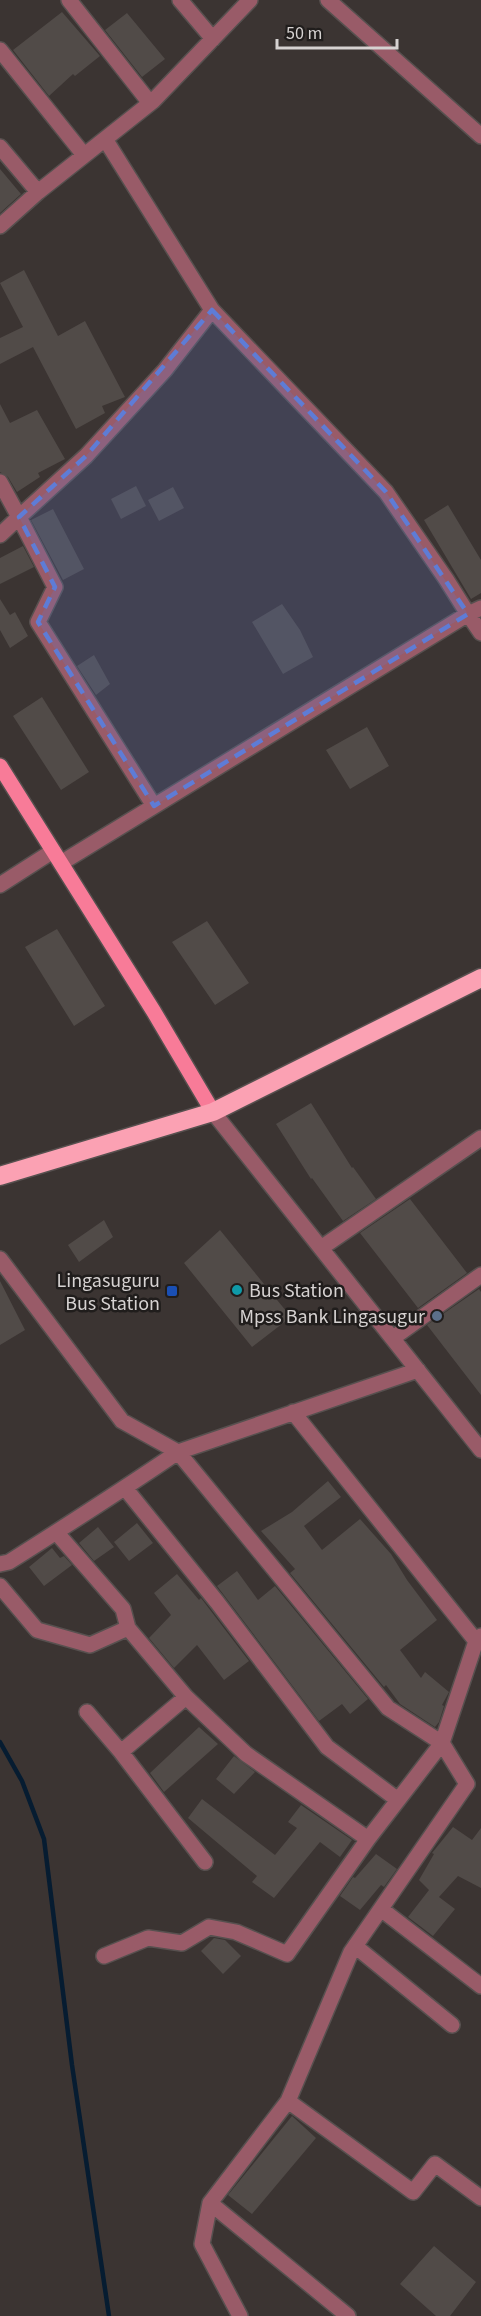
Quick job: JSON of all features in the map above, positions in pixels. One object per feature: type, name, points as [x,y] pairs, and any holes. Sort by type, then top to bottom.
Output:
[{"type":"highway","points":[[0,1176],[213,1112],[481,978]]},
{"type":"main road","points":[[0,766],[154,1012],[213,1112]]},
{"type":"street","points":[[69,0],[150,103]]},
{"type":"street","points":[[180,0],[213,39]]},
{"type":"street","points":[[0,226],[38,192],[150,103],[250,0]]},
{"type":"street","points":[[328,0],[481,136]]},
{"type":"street","points":[[0,50],[84,155]]},
{"type":"street","points":[[105,139],[212,310],[386,492],[446,579],[474,611],[481,633]]},
{"type":"street","points":[[0,147],[38,192]]},
{"type":"street","points":[[0,535],[86,456],[165,370],[212,310]]},
{"type":"street","points":[[0,482],[55,587],[38,622],[154,806]]},
{"type":"street","points":[[0,885],[154,806],[474,611]]},
{"type":"street","points":[[213,1112],[481,1450]]},
{"type":"street","points":[[321,1248],[481,1138]]},
{"type":"street","points":[[0,1259],[122,1421],[178,1452],[388,1708],[442,1743],[467,1784],[355,1946],[288,2102],[210,2203],[202,2244],[240,2316]]},
{"type":"street","points":[[393,1338],[481,1275]]},
{"type":"street","points":[[4,1563],[125,1488],[178,1452],[418,1370]]},
{"type":"street","points":[[104,1956],[148,1938],[182,1943],[209,1928],[236,1932],[287,1954],[368,1839],[442,1743],[478,1638],[293,1412]]},
{"type":"street","points":[[125,1488],[217,1602],[327,1747],[399,1800]]},
{"type":"street","points":[[56,1532],[123,1609],[128,1628],[186,1696],[246,1754],[368,1839]]},
{"type":"street","points":[[0,1586],[37,1630],[90,1645],[128,1628]]},
{"type":"street","points":[[121,1752],[186,1696]]},
{"type":"street","points":[[87,1712],[121,1752],[205,1862]]},
{"type":"street","points":[[381,1909],[481,1986]]},
{"type":"street","points":[[355,1946],[452,2025]]},
{"type":"street","points":[[288,2102],[413,2192],[435,2164],[481,2198]]},
{"type":"street","points":[[210,2203],[348,2316]]},
{"type":"highlighted area","points":[[212,310],[386,492],[468,614],[154,806],[38,622],[55,587],[19,517],[86,456]]},
{"type":"building","points":[[62,12],[100,56],[75,76],[73,74],[49,96],[13,50]]},
{"type":"building","points":[[127,13],[165,59],[142,77],[105,30]]},
{"type":"building","points":[[0,169],[21,194],[0,213]]},
{"type":"building","points":[[24,270],[58,336],[85,321],[125,397],[102,406],[105,413],[76,429],[33,347],[0,364],[0,338],[23,327],[0,283]]},
{"type":"building","points":[[0,404],[10,423],[37,410],[65,459],[38,473],[40,477],[17,492],[8,477],[0,472]]},
{"type":"building","points":[[136,486],[146,506],[121,519],[111,499]]},
{"type":"building","points":[[173,487],[184,508],[159,521],[148,500]]},
{"type":"building","points":[[448,505],[481,560],[481,593],[471,599],[424,520]]},
{"type":"building","points":[[53,509],[84,569],[63,580],[31,520]]},
{"type":"building","points":[[23,546],[34,567],[0,584],[0,558]]},
{"type":"building","points":[[0,599],[10,615],[15,612],[28,636],[10,648],[0,630]]},
{"type":"building","points":[[282,604],[300,630],[313,657],[283,674],[252,622]]},
{"type":"building","points":[[94,655],[110,684],[96,695],[77,666]]},
{"type":"building","points":[[42,697],[89,772],[61,790],[13,716]]},
{"type":"building","points":[[367,727],[389,766],[350,789],[326,750]]},
{"type":"building","points":[[207,921],[249,983],[215,1005],[172,942]]},
{"type":"building","points":[[57,929],[105,1006],[74,1026],[25,947]]},
{"type":"building","points":[[311,1103],[352,1168],[376,1199],[343,1221],[311,1179],[276,1124]]},
{"type":"building","points":[[410,1199],[467,1273],[418,1308],[360,1233]]},
{"type":"building","points":[[104,1220],[113,1237],[79,1262],[68,1245]]},
{"type":"building","name":"Bus Station","points":[[220,1230],[291,1317],[252,1347],[184,1263]]},
{"type":"building","points":[[0,1281],[25,1330],[0,1345]]},
{"type":"building","points":[[479,1289],[481,1292],[481,1395],[427,1325]]},
{"type":"building","points":[[328,1481],[341,1497],[304,1526],[322,1550],[360,1519],[391,1554],[437,1620],[400,1650],[421,1678],[425,1672],[449,1692],[442,1705],[444,1706],[439,1722],[435,1727],[400,1704],[386,1685],[384,1687],[290,1573],[295,1569],[261,1531],[292,1512]]},
{"type":"building","points":[[137,1523],[153,1543],[129,1561],[114,1542]]},
{"type":"building","points":[[98,1527],[114,1547],[94,1561],[79,1543]]},
{"type":"building","points":[[52,1548],[60,1558],[64,1556],[72,1565],[44,1586],[29,1567]]},
{"type":"building","points":[[237,1571],[258,1600],[275,1586],[368,1699],[350,1714],[342,1704],[319,1721],[217,1586]]},
{"type":"building","points":[[177,1574],[199,1600],[201,1598],[249,1661],[224,1680],[197,1645],[174,1668],[149,1638],[171,1615],[154,1593]]},
{"type":"building","points":[[199,1727],[218,1744],[164,1792],[150,1773]]},
{"type":"building","points":[[234,1756],[255,1772],[234,1794],[216,1779]]},
{"type":"building","points":[[202,1799],[275,1855],[297,1828],[288,1822],[301,1805],[352,1840],[340,1857],[320,1842],[274,1898],[252,1882],[257,1876],[188,1818]]},
{"type":"building","points":[[453,1827],[472,1840],[481,1828],[481,1888],[458,1876],[439,1897],[455,1909],[433,1936],[408,1917],[429,1890],[419,1880],[434,1854],[432,1853]]},
{"type":"building","points":[[376,1854],[397,1869],[384,1887],[381,1885],[360,1910],[340,1896],[353,1877],[355,1878]]},
{"type":"building","points":[[214,1938],[225,1940],[241,1956],[223,1974],[201,1951]]},
{"type":"building","points":[[292,2116],[316,2138],[252,2214],[228,2195]]},
{"type":"building","points":[[434,2246],[476,2282],[450,2316],[436,2316],[400,2284]]},
{"type":"waterway","points":[[0,1742],[22,1781],[44,1839],[72,2065],[109,2316]]},
{"type":"place","name":"Bus Station","points":[[237,1290]]},
{"type":"place","name":"Lingasuguru Bus Station","points":[[172,1291]]},
{"type":"place","name":"Mpss Bank Lingasugur","points":[[437,1316]]}]
